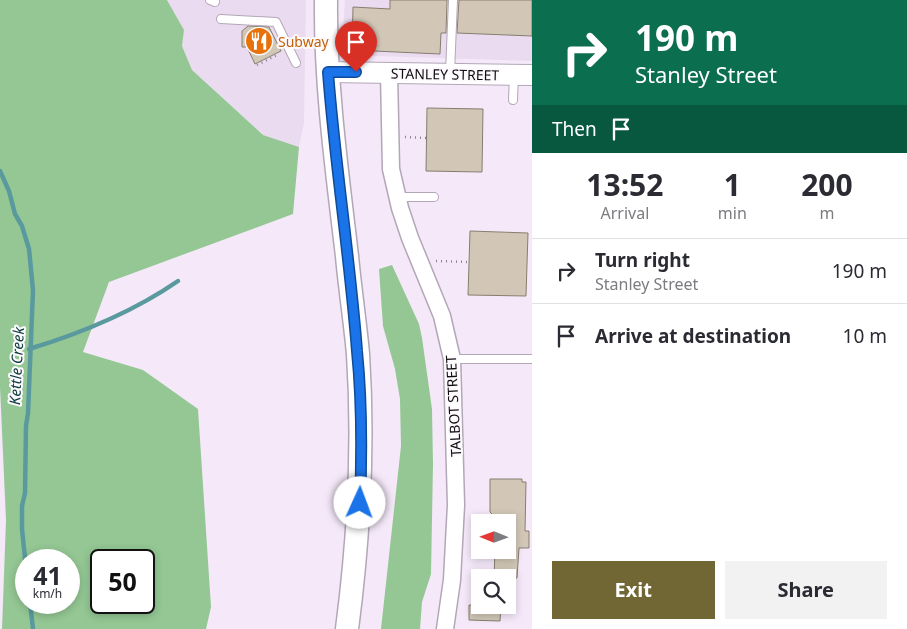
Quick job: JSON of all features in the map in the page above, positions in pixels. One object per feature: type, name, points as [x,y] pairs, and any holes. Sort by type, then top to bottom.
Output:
[{"type":"main road","points":[[326,0],[328,72],[335,156],[354,318],[360,394],[360,503],[357,547],[347,629]]},
{"type":"street","name":"STANLEY STREET","points":[[328,72],[523,75]]},
{"type":"street","name":"TALBOT STREET","points":[[389,73],[391,169],[397,197],[410,238],[442,316],[452,359],[456,505],[452,580],[445,629]]},
{"type":"lane","points":[[450,74],[453,0]]},
{"type":"lane","points":[[221,19],[276,22],[296,63]]},
{"type":"lane","points":[[513,100],[523,75]]},
{"type":"lane","points":[[397,197],[434,197]]},
{"type":"lane","points":[[452,359],[532,359]]},
{"type":"path","points":[[403,137],[426,138]]},
{"type":"path","points":[[435,261],[469,262]]},
{"type":"shaded area","points":[[167,0],[306,0],[304,123],[299,147],[263,135],[192,70],[182,46],[184,30]]},
{"type":"shaded area","points":[[345,0],[532,0],[532,61],[342,55]]},
{"type":"green space","points":[[0,0],[167,0],[184,30],[182,46],[192,70],[263,135],[299,147],[293,214],[109,282],[83,352],[143,370],[198,409],[211,607],[206,629],[2,629],[6,520],[0,387]]},
{"type":"green space","points":[[392,265],[419,324],[432,409],[431,574],[422,602],[420,629],[381,629],[401,446],[400,399],[395,369],[383,326],[379,269]]},
{"type":"building","points":[[390,0],[447,0],[446,33],[441,33],[440,54],[352,50],[353,7],[390,9]]},
{"type":"building","points":[[459,0],[532,0],[532,36],[457,33]]},
{"type":"building","name":"Subway","points":[[248,26],[269,27],[281,51],[255,64],[247,47],[242,47],[242,31]]},
{"type":"building","points":[[427,108],[483,109],[482,172],[426,171]]},
{"type":"building","points":[[470,231],[528,233],[526,296],[468,295]]},
{"type":"building","points":[[490,479],[522,479],[522,482],[526,482],[525,531],[529,531],[529,548],[519,548],[517,578],[516,569],[494,569],[495,559],[516,559],[516,514],[492,514],[490,512]]},
{"type":"building","points":[[469,605],[471,605],[471,614],[500,614],[500,621],[469,620]]},
{"type":"waterway","name":"Kettle Creek","points":[[0,171],[29,249],[33,290],[26,426],[25,493],[22,506],[24,549]]},
{"type":"waterway","points":[[29,349],[106,321],[178,281]]},
{"type":"waterway","name":"Kettle Creek","points":[[31,614],[33,629]]},
{"type":"place","name":"Subway","points":[[259,41]]},
{"type":"route","points":[[356,72],[328,72],[335,156],[358,352],[361,457],[360,503]]}]
